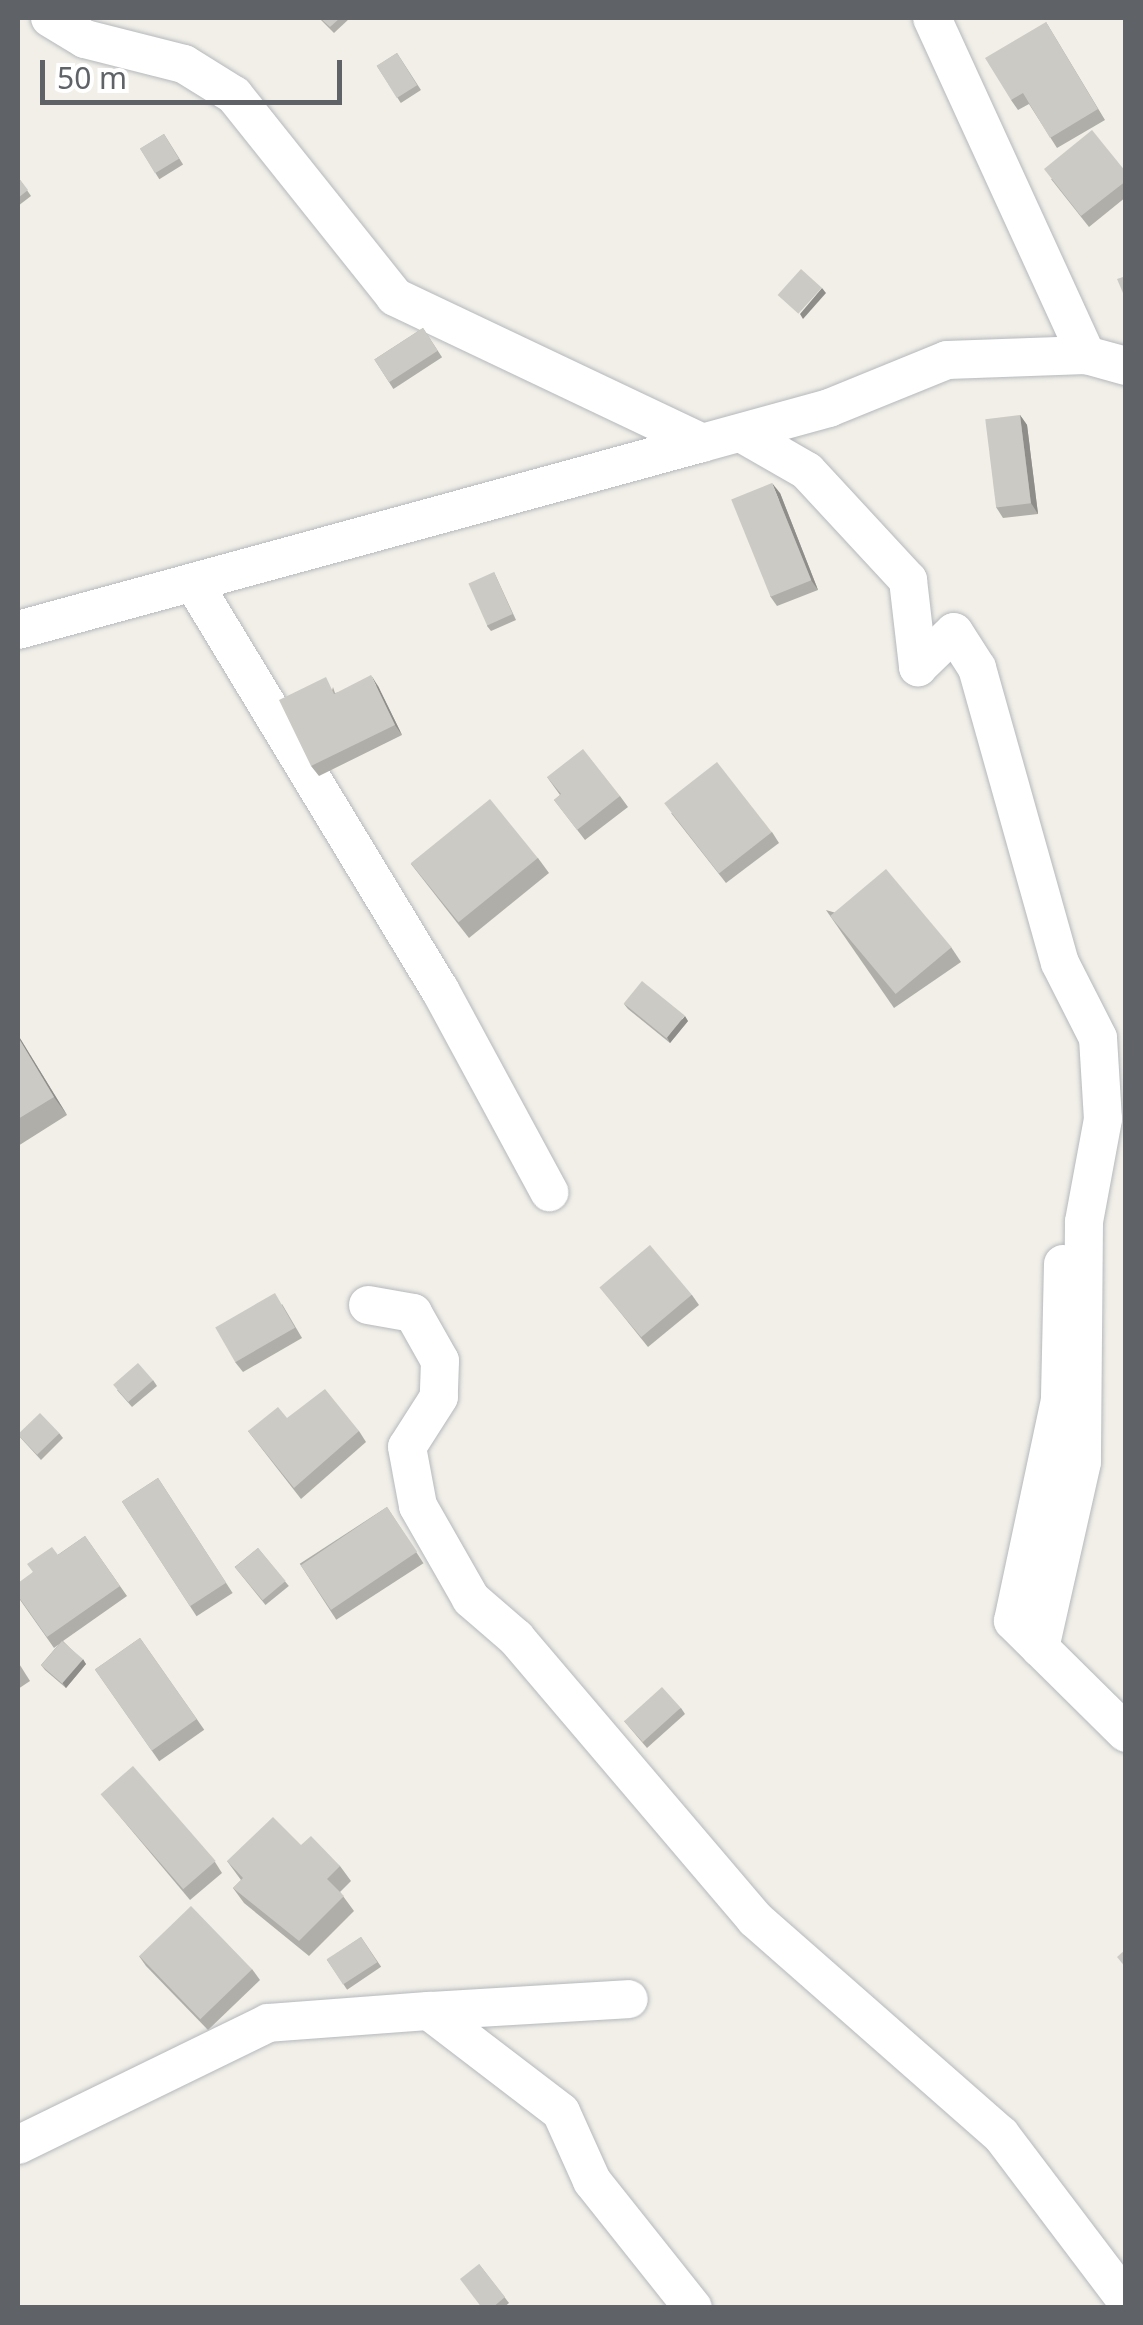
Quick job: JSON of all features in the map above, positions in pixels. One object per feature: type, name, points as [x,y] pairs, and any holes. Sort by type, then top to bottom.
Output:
[{"type":"street","points":[[50,18],[84,40],[184,64],[234,95],[395,298],[702,444]]},
{"type":"street","points":[[932,18],[1086,355]]},
{"type":"street","points":[[18,630],[741,433],[947,360],[1086,355],[1126,366]]},
{"type":"street","points":[[741,433],[806,471],[908,580],[918,666],[954,632],[976,668],[1060,963],[1098,1038],[1103,1119],[1084,1222],[1067,1226],[1056,1322],[1060,1400],[1043,1502],[1021,1551],[1014,1621],[1120,1715]]},
{"type":"street","points":[[194,584],[440,990],[549,1192]]},
{"type":"street","points":[[368,1305],[412,1312],[440,1361],[439,1397],[407,1447],[418,1506],[471,1598],[516,1638],[755,1919],[1001,2134],[1126,2300]]},
{"type":"street","points":[[18,2145],[268,2023],[630,1999]]},
{"type":"street","points":[[429,2012],[561,2112],[592,2182],[693,2308]]},
{"type":"building","points":[[320,18],[340,18],[330,27]]},
{"type":"building","points":[[1046,22],[1098,109],[1050,138],[1023,93],[1011,100],[985,58]]},
{"type":"building","points":[[397,53],[417,85],[397,98],[377,66]]},
{"type":"building","points":[[1092,130],[1126,172],[1126,181],[1081,216],[1044,169]]},
{"type":"building","points":[[164,134],[179,159],[155,173],[140,148]]},
{"type":"building","points":[[18,177],[28,190],[18,198]]},
{"type":"building","points":[[801,269],[822,288],[798,314],[778,295]]},
{"type":"building","points":[[1126,276],[1126,300],[1117,279]]},
{"type":"building","points":[[423,328],[438,351],[389,382],[374,360]]},
{"type":"building","points":[[1020,415],[1031,503],[996,508],[985,419]]},
{"type":"building","points":[[772,483],[811,580],[771,597],[731,499]]},
{"type":"building","points":[[494,572],[513,614],[487,625],[468,583]]},
{"type":"building","points":[[371,675],[395,725],[311,766],[279,700],[326,677],[334,694]]},
{"type":"building","points":[[583,749],[620,796],[577,830],[554,800],[561,794],[547,777]]},
{"type":"building","points":[[717,762],[772,832],[719,873],[664,803]]},
{"type":"building","points":[[490,799],[538,858],[459,922],[411,863]]},
{"type":"building","points":[[886,869],[952,947],[896,994],[830,916]]},
{"type":"building","points":[[642,981],[685,1016],[666,1038],[624,1004]]},
{"type":"building","points":[[18,1037],[54,1097],[18,1119]]},
{"type":"building","points":[[650,1245],[692,1295],[641,1337],[599,1287]]},
{"type":"building","points":[[275,1293],[295,1328],[235,1362],[215,1328]]},
{"type":"building","points":[[138,1363],[153,1380],[128,1402],[113,1385]]},
{"type":"building","points":[[325,1389],[359,1431],[294,1488],[248,1431],[278,1407],[287,1418]]},
{"type":"building","points":[[40,1413],[59,1433],[37,1455],[18,1434]]},
{"type":"building","points":[[158,1478],[226,1583],[190,1606],[122,1501]]},
{"type":"building","points":[[387,1507],[417,1552],[331,1610],[301,1565]]},
{"type":"building","points":[[85,1536],[120,1586],[47,1637],[18,1596],[18,1583],[33,1572],[27,1564],[52,1547],[58,1555]]},
{"type":"building","points":[[258,1548],[286,1581],[263,1600],[235,1567]]},
{"type":"building","points":[[140,1638],[197,1719],[152,1751],[95,1670]]},
{"type":"building","points":[[62,1641],[83,1659],[62,1684],[41,1665]]},
{"type":"building","points":[[662,1687],[681,1708],[643,1742],[624,1721]]},
{"type":"building","points":[[133,1766],[216,1861],[183,1889],[101,1794]]},
{"type":"building","points":[[273,1817],[301,1845],[311,1836],[340,1866],[327,1879],[344,1896],[299,1941],[233,1888],[243,1878],[227,1861]]},
{"type":"building","points":[[191,1906],[252,1969],[200,2019],[139,1956]]},
{"type":"building","points":[[361,1937],[377,1962],[343,1984],[327,1959]]},
{"type":"building","points":[[1126,1949],[1126,1968],[1117,1957]]},
{"type":"building","points":[[479,2264],[505,2297],[492,2308],[482,2308],[460,2279]]}]
